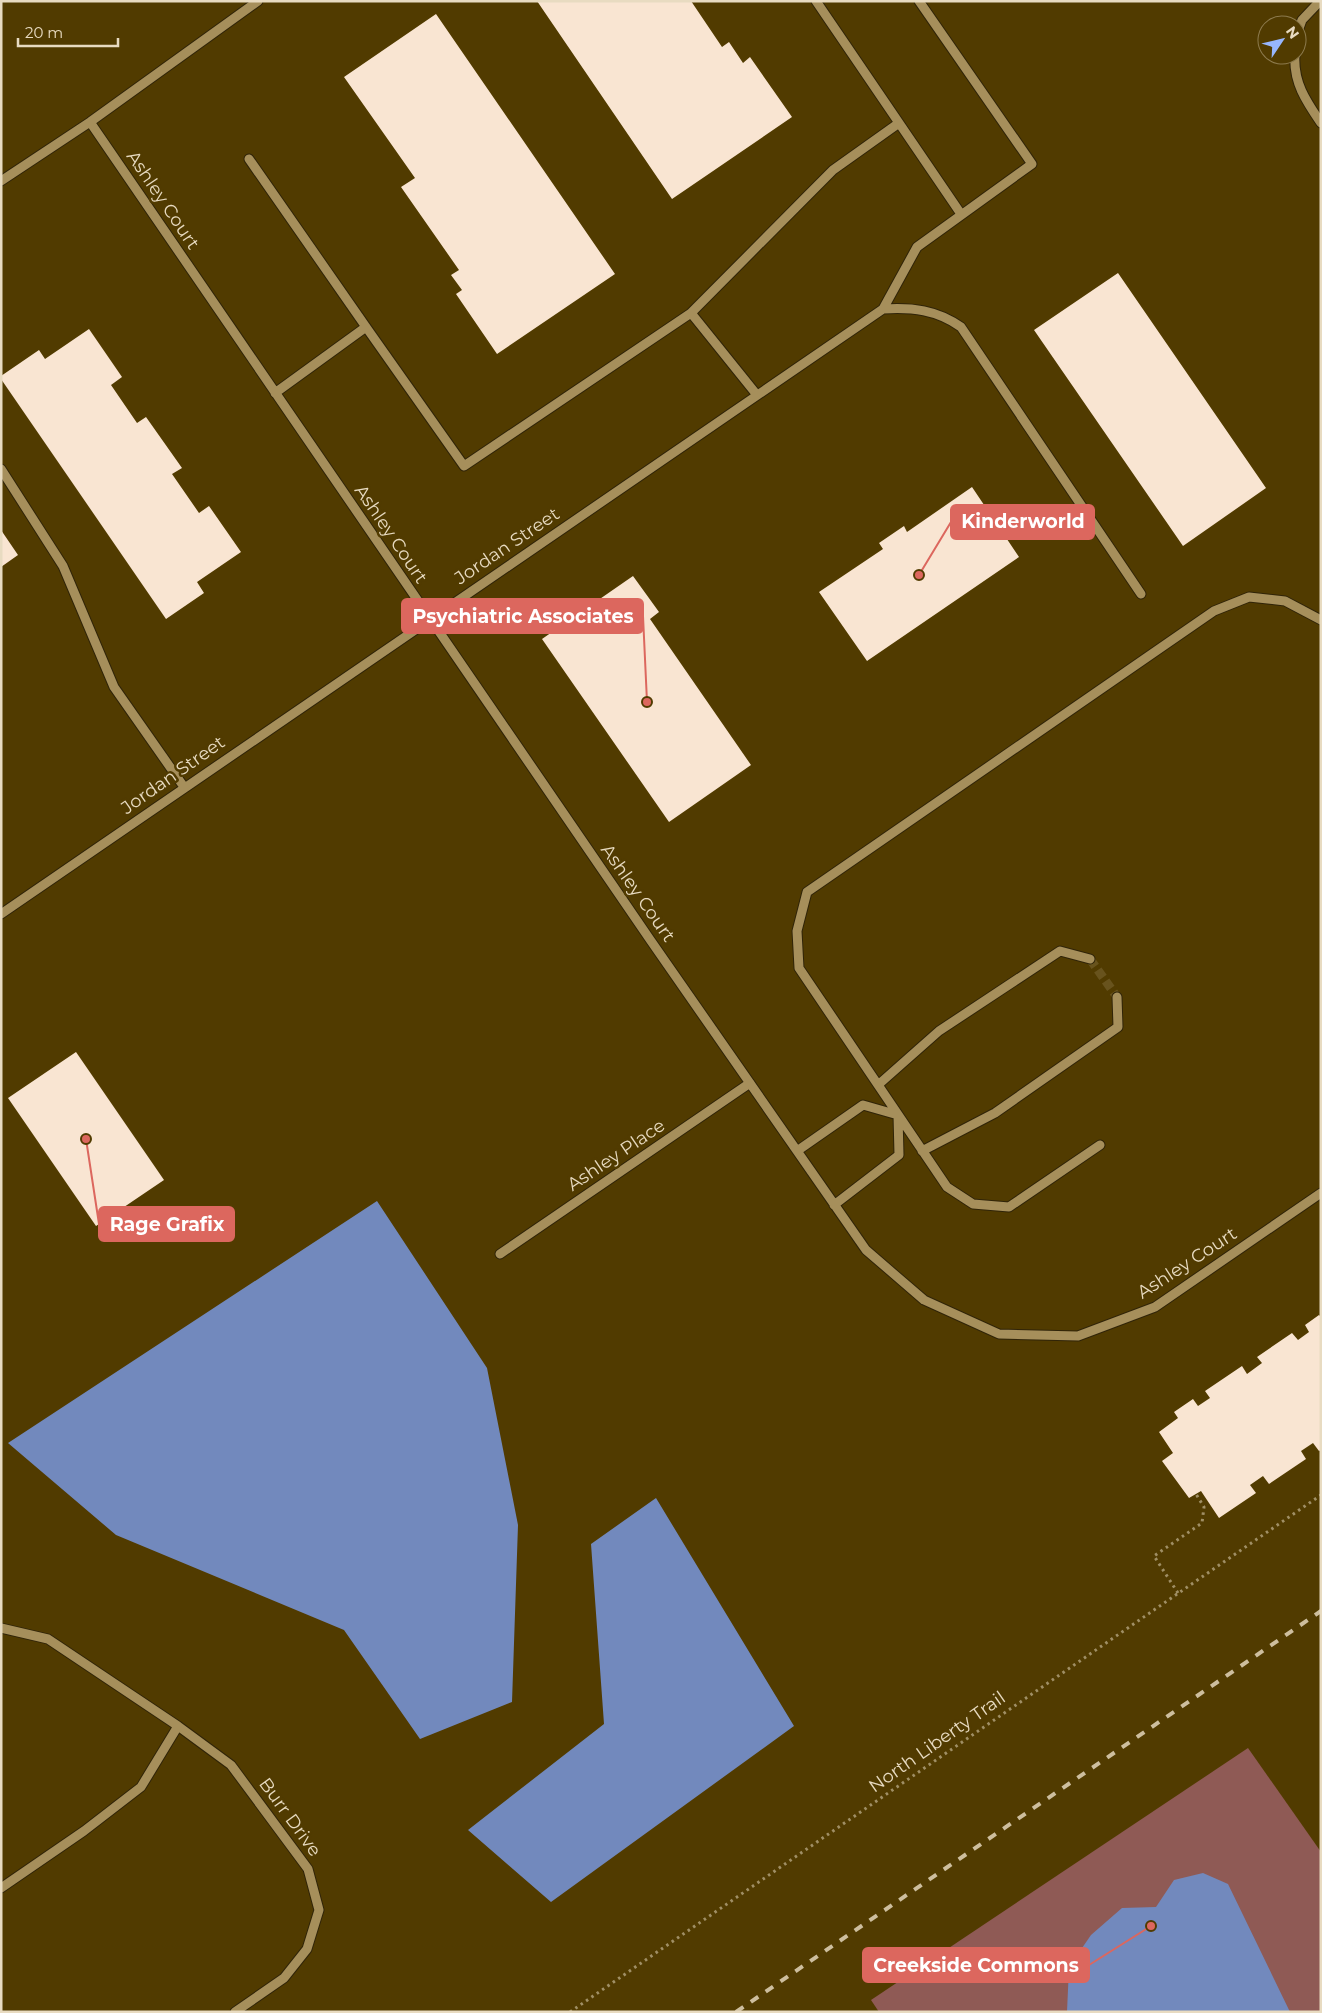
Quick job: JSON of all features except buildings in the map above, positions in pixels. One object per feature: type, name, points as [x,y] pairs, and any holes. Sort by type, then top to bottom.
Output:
[{"type":"street","points":[[1,181],[90,122],[258,1]]},
{"type":"street","points":[[816,1],[961,214]]},
{"type":"street","points":[[883,309],[917,247],[1032,164],[920,1]]},
{"type":"street","points":[[1307,15],[1320,1]]},
{"type":"street","points":[[1294,65],[1296,79],[1307,103],[1321,123]]},
{"type":"street","name":"Ashley Court","points":[[90,122],[429,619],[866,1250],[924,1300],[999,1334],[1078,1336],[1155,1307],[1321,1193]]},
{"type":"street","points":[[248,159],[464,466],[691,313],[833,170],[899,124]]},
{"type":"street","points":[[883,309],[908,308],[928,312],[949,319],[961,327],[1142,594]]},
{"type":"street","name":"Jordan Street","points":[[1,914],[883,309]]},
{"type":"street","points":[[691,313],[757,395]]},
{"type":"street","points":[[275,393],[366,327]]},
{"type":"street","points":[[1,468],[63,566],[114,687],[184,787]]},
{"type":"street","points":[[1100,1145],[1009,1207],[973,1204],[947,1188],[800,968],[797,931],[807,892],[1214,611],[1250,597],[1285,601],[1321,620]]},
{"type":"street","points":[[878,1085],[939,1031],[1060,951],[1090,959]]},
{"type":"street","points":[[922,1150],[995,1114],[1118,1027],[1117,997]]},
{"type":"street","name":"Ashley Place","points":[[500,1254],[750,1083]]},
{"type":"street","points":[[797,1151],[863,1105],[898,1115]]},
{"type":"street","points":[[834,1205],[899,1155],[898,1115]]},
{"type":"street","name":"Burr Drive","points":[[1,1628],[48,1639],[178,1726],[231,1765],[308,1869],[319,1910],[307,1949],[284,1978],[235,2012]]},
{"type":"street","points":[[1,1888],[84,1831],[141,1787],[178,1726]]},
{"type":"path","points":[[1178,1593],[1154,1556],[1202,1523],[1204,1507],[1196,1494]]},
{"type":"path","name":"North Liberty Trail","points":[[570,2012],[1321,1495]]},
{"type":"shaded area","points":[[1248,1748],[1321,1852],[1321,2012],[879,2012],[871,2000]]},
{"type":"water","points":[[377,1201],[487,1368],[518,1525],[512,1702],[420,1739],[344,1630],[116,1535],[8,1443]]},
{"type":"water","points":[[656,1498],[794,1726],[551,1902],[468,1830],[604,1724],[591,1544]]},
{"type":"water","points":[[1203,1873],[1228,1884],[1290,2012],[1067,2012],[1069,1967],[1091,1935],[1122,1908],[1156,1907],[1174,1880]]},
{"type":"tunnel","points":[[1090,959],[1117,997]]},
{"type":"railway","points":[[736,2012],[1321,1611]]},
{"type":"place","name":"Kinderworld","points":[[919,575]]},
{"type":"place","name":"Psychiatric Associates","points":[[647,702]]},
{"type":"place","name":"Rage Grafix","points":[[86,1139]]},
{"type":"place","name":"Creekside Commons","points":[[1151,1926]]}]
